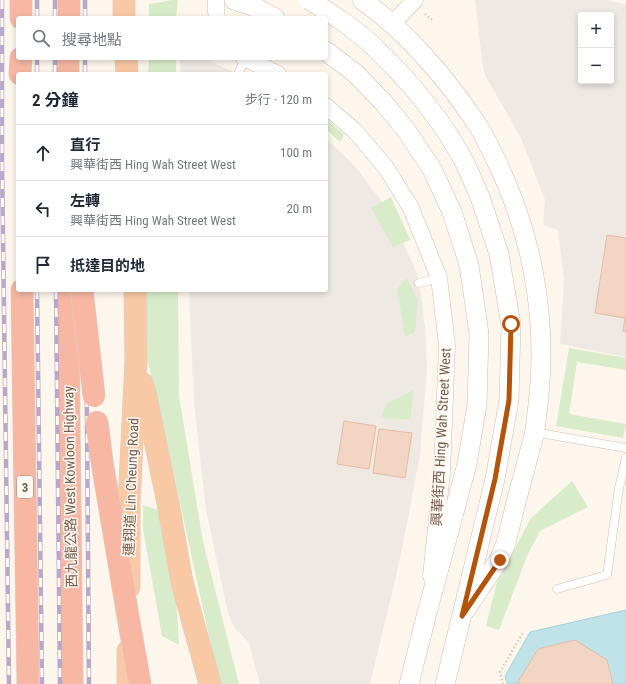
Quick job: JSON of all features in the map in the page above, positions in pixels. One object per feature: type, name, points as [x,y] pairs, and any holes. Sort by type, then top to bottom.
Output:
[{"type":"highway","points":[[21,0],[21,16]]},
{"type":"highway","points":[[69,0],[69,16]]},
{"type":"highway","points":[[124,0],[124,16]]},
{"type":"highway","points":[[20,72],[21,60]]},
{"type":"highway","points":[[68,60],[68,72]]},
{"type":"highway","points":[[126,60],[127,72]]},
{"type":"highway","name":"3","points":[[22,292],[28,684]]},
{"type":"highway","name":"西九龍公路 West Kowloon Highway","points":[[68,292],[68,423],[72,684]]},
{"type":"highway","points":[[82,292],[100,447],[140,684]]},
{"type":"highway","name":"連翔道 Lin Cheung Road","points":[[128,684],[129,503],[136,361],[135,292]]},
{"type":"highway","points":[[136,361],[146,397],[168,503],[182,582],[210,684]]},
{"type":"street","points":[[216,0],[217,16]]},
{"type":"street","points":[[234,0],[255,7],[271,16]]},
{"type":"street","points":[[309,0],[348,25],[374,47],[400,72],[422,99],[444,129],[465,163],[480,197],[499,254],[511,324],[509,400],[495,479],[445,684]]},
{"type":"street","points":[[362,0],[392,24],[414,45],[459,97],[482,133],[501,170],[518,211],[536,283],[540,319],[541,359],[539,394],[534,432],[506,543],[500,560],[462,616]]},
{"type":"street","points":[[392,24],[415,0]]},
{"type":"street","name":"興華街西 Hing Wah Street West","points":[[328,53],[355,73],[383,102],[406,130],[432,169],[452,212],[469,265],[479,334],[477,405],[468,464],[409,684]]},
{"type":"street","points":[[247,60],[274,72]]},
{"type":"street","name":"興華街西 Hing Wah Street West","points":[[328,108],[355,131],[387,169],[411,208],[439,278],[447,345],[447,360],[442,472],[427,614]]},
{"type":"lane","points":[[239,72],[245,60]]},
{"type":"lane","points":[[419,282],[439,278]]},
{"type":"lane","points":[[534,432],[626,448]]},
{"type":"lane","points":[[557,589],[607,575],[619,488],[626,458]]},
{"type":"path","points":[[502,684],[500,672],[524,631]]},
{"type":"shaded area","points":[[475,0],[605,0],[626,4],[626,357],[560,344],[564,281],[558,230],[543,225],[545,200],[521,138],[486,77],[483,68]]},
{"type":"shaded area","points":[[180,60],[208,60],[233,72],[181,72]]},
{"type":"shaded area","points":[[328,140],[355,166],[388,210],[416,271],[425,327],[427,368],[420,455],[396,576],[370,684],[260,684],[249,643],[234,627],[228,613],[206,510],[194,403],[189,292],[328,292]]},
{"type":"green space","points":[[178,0],[176,16],[149,16],[149,4]]},
{"type":"green space","points":[[149,60],[176,60],[176,72],[148,72]]},
{"type":"green space","points":[[328,120],[344,135],[340,142],[328,131]]},
{"type":"green space","points":[[391,197],[410,240],[393,247],[371,208]]},
{"type":"green space","points":[[407,278],[418,301],[415,332],[405,337],[397,289]]},
{"type":"green space","points":[[145,292],[178,292],[179,396],[203,542],[239,684],[221,684],[215,664],[167,443],[144,346]]},
{"type":"green space","points":[[569,348],[626,358],[626,370],[577,362],[569,414],[626,424],[623,438],[556,426]]},
{"type":"green space","points":[[414,390],[410,420],[381,417],[387,403]]},
{"type":"green space","points":[[572,481],[588,507],[540,531],[527,556],[499,630],[486,626],[497,582],[531,518]]},
{"type":"green space","points":[[143,505],[157,510],[170,546],[175,582],[179,645],[162,636],[143,529]]},
{"type":"water","points":[[626,610],[626,684],[507,684],[505,676],[530,632]]},
{"type":"building","points":[[607,235],[626,238],[626,332],[623,331],[625,318],[595,313]]},
{"type":"building","points":[[344,421],[376,426],[369,469],[337,464]]},
{"type":"building","points":[[379,429],[412,433],[405,478],[373,473]]},
{"type":"building","points":[[575,640],[607,660],[613,684],[519,684],[518,682],[538,649]]},
{"type":"railway","points":[[2,0],[2,162],[9,684]]},
{"type":"railway","points":[[37,0],[37,16]]},
{"type":"railway","points":[[55,0],[55,16]]},
{"type":"railway","points":[[85,0],[85,16]]},
{"type":"railway","points":[[37,60],[37,72]]},
{"type":"railway","points":[[55,60],[55,72]]},
{"type":"railway","points":[[85,60],[85,72]]},
{"type":"railway","points":[[37,292],[42,684]]},
{"type":"railway","points":[[56,292],[60,684]]},
{"type":"railway","points":[[86,292],[89,684]]},
{"type":"route","points":[[500,560],[462,616],[495,479],[509,400],[511,324]]}]
